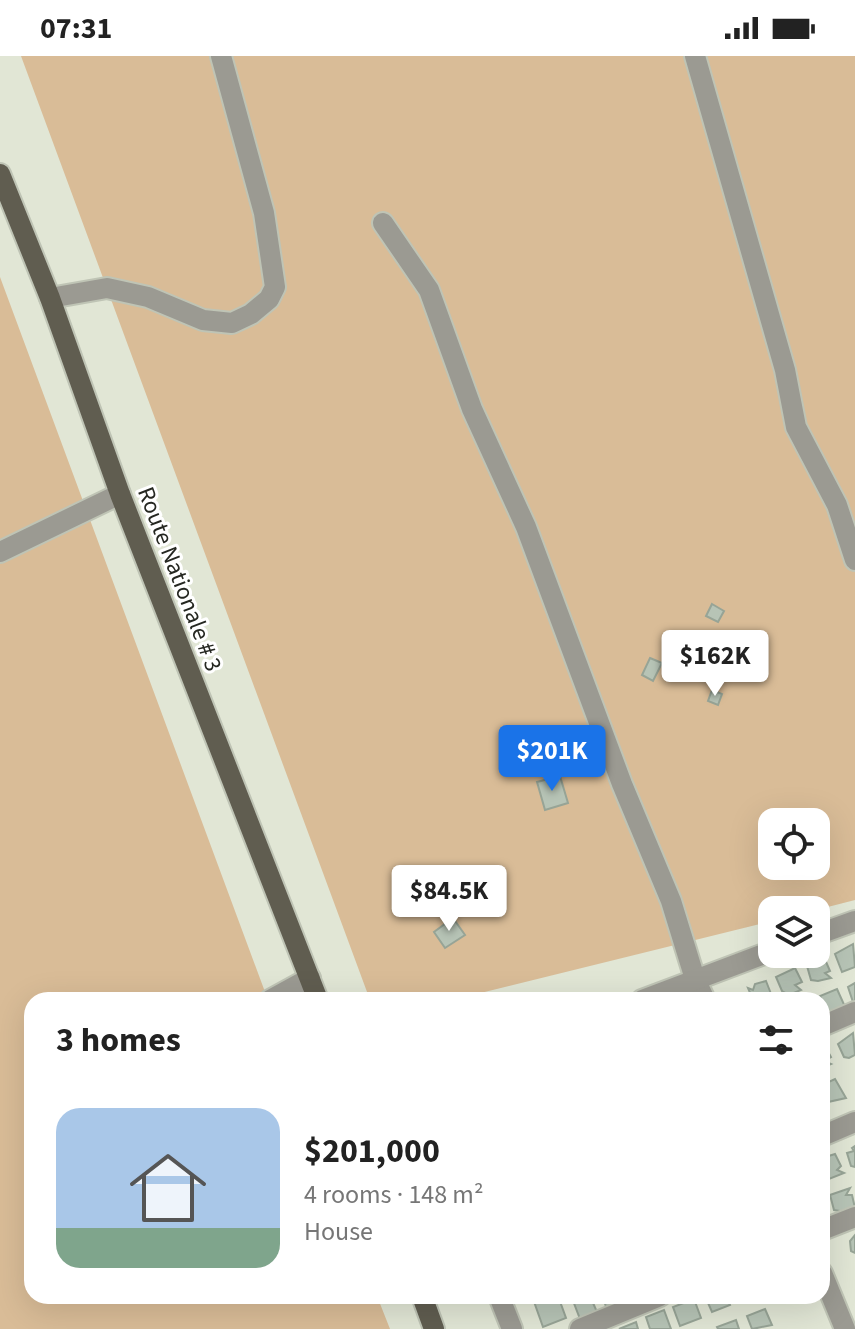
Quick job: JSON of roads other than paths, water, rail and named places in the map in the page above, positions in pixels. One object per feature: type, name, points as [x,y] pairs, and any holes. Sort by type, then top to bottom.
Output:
[{"type":"main road","name":"Route Nationale # 3","points":[[0,174],[50,298],[120,494],[315,992]]},
{"type":"main road","points":[[425,1304],[434,1329]]},
{"type":"street","points":[[50,298],[107,288],[148,297],[203,320],[232,323],[251,314],[269,299],[275,287],[264,213],[221,56]]},
{"type":"street","points":[[695,56],[785,370],[796,427],[837,505],[855,560]]},
{"type":"street","points":[[383,223],[429,290],[472,409],[526,527],[611,756],[671,901],[701,992]]},
{"type":"street","points":[[0,552],[120,494]]},
{"type":"street","points":[[830,930],[855,921]]},
{"type":"street","points":[[662,992],[758,956]]},
{"type":"street","points":[[285,992],[310,978]]},
{"type":"street","points":[[830,1023],[855,1012]]},
{"type":"street","points":[[830,1133],[855,1122]]},
{"type":"street","points":[[830,1227],[855,1217]]},
{"type":"street","points":[[830,1292],[844,1325]]},
{"type":"street","points":[[502,1304],[512,1329]]},
{"type":"street","points":[[580,1329],[641,1304]]}]
